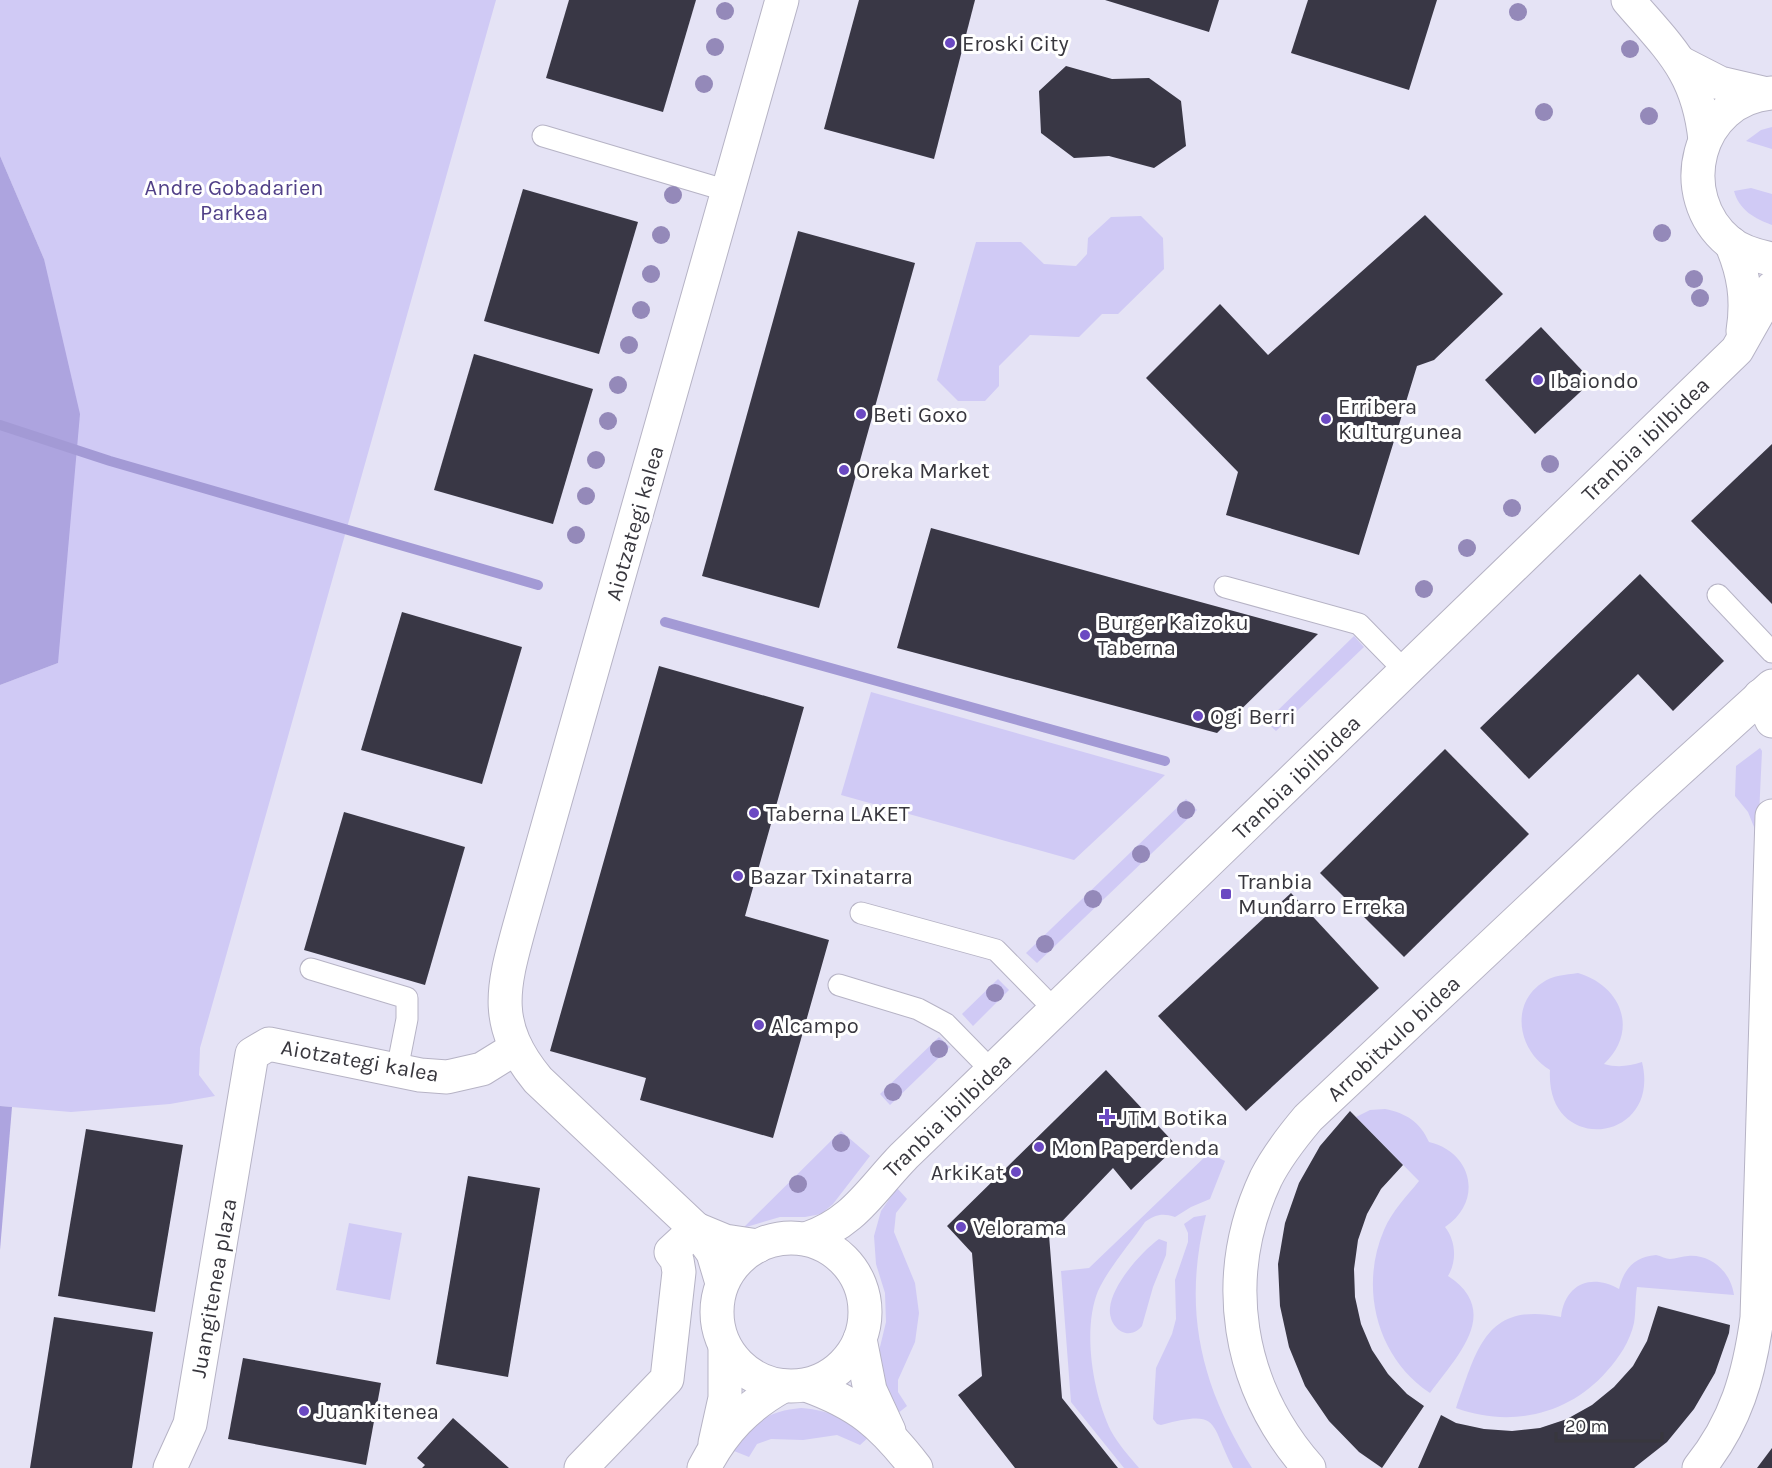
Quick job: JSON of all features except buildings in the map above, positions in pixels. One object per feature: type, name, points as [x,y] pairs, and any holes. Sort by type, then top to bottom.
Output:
[{"type":"street","name":"Aiotzategi kalea","points":[[722,1283],[713,1253],[696,1229],[538,1080],[516,1048],[508,1029],[505,989],[508,969],[782,0]]},
{"type":"street","points":[[1628,0],[1681,63],[1698,100],[1705,140]]},
{"type":"street","points":[[1681,63],[1720,83],[1767,93]]},
{"type":"street","points":[[1767,93],[1745,100],[1728,110],[1715,124],[1705,140],[1698,162],[1697,185],[1703,207],[1714,227],[1731,243],[1750,254],[1772,259]]},
{"type":"street","points":[[1731,243],[1744,278],[1746,296],[1743,333],[1737,350]]},
{"type":"street","name":"Tranbia ibilbidea","points":[[806,1239],[833,1228],[859,1208],[880,1181],[1054,1010],[1737,350],[1772,288]]},
{"type":"street","name":"Arrobitxulo bidea","points":[[1309,1468],[1273,1419],[1257,1387],[1246,1352],[1240,1317],[1240,1281],[1244,1245],[1253,1210],[1267,1177],[1285,1146],[1308,1118],[1644,802],[1768,701]]},
{"type":"street","points":[[1699,1468],[1728,1424],[1743,1389],[1752,1353],[1757,1318],[1772,816]]},
{"type":"street","name":"Aiotzategi kalea","points":[[243,1105],[252,1054],[269,1044],[420,1075],[447,1077],[482,1070],[516,1048]]},
{"type":"street","name":"Juangitenea plaza","points":[[171,1468],[190,1424],[243,1105]]},
{"type":"street","name":"Tranbia ibilbidea","points":[[852,1268],[852,1237],[859,1208]]},
{"type":"street","name":"Aiotzategi kalea","points":[[696,1229],[725,1241],[758,1246]]},
{"type":"street","points":[[581,1468],[667,1379],[680,1272],[677,1260],[671,1252],[696,1229]]},
{"type":"street","name":"Tranbia ibilbidea","points":[[786,1238],[806,1239],[824,1245],[852,1268],[863,1291],[866,1315],[860,1339],[847,1360],[829,1376],[794,1385],[763,1397],[745,1411],[728,1429],[709,1458],[725,1398],[725,1347],[718,1326],[717,1304],[722,1283],[734,1264],[748,1250],[767,1242],[786,1238]]},
{"type":"street","points":[[860,1339],[870,1390],[893,1438]]},
{"type":"street","name":"Tranbia ibilbidea","points":[[725,1347],[749,1373],[765,1382],[794,1385]]},
{"type":"street","points":[[794,1385],[830,1393],[874,1420],[893,1438],[916,1468]]},
{"type":"lane","points":[[543,136],[728,191]]},
{"type":"lane","points":[[1224,587],[1359,624],[1406,671]]},
{"type":"lane","points":[[1718,595],[1772,652]]},
{"type":"lane","points":[[861,913],[996,950],[1054,1010]]},
{"type":"lane","points":[[311,969],[407,998],[407,1019],[397,1070]]},
{"type":"lane","points":[[839,985],[918,1009],[946,1024],[992,1071]]},
{"type":"green space","name":"Andre Gobadarien Parkea","points":[[0,0],[496,0],[200,1048],[199,1075],[215,1096],[170,1104],[71,1112],[0,1106],[0,685],[58,663],[44,259],[0,156]]},
{"type":"green space","points":[[1772,127],[1772,149],[1746,141],[1761,130]]},
{"type":"green space","points":[[1751,188],[1772,194],[1772,225],[1754,217],[1736,198],[1734,191]]},
{"type":"green space","points":[[1141,216],[1163,238],[1164,269],[1118,314],[1102,314],[1079,337],[1030,335],[999,366],[999,386],[985,401],[958,401],[937,380],[976,242],[1021,242],[1044,264],[1076,266],[1087,254],[1088,238],[1111,217]]},
{"type":"green space","points":[[1354,636],[1364,647],[1276,731],[1266,722]]},
{"type":"green space","points":[[871,692],[1165,775],[1074,860],[841,795]]},
{"type":"green space","points":[[1760,748],[1762,751],[1758,837],[1748,812],[1735,796],[1736,766]]},
{"type":"green space","points":[[1186,799],[1197,810],[1037,963],[1026,953]]},
{"type":"green space","points":[[1578,973],[1606,988],[1621,1011],[1623,1024],[1621,1038],[1615,1051],[1604,1064],[1623,1066],[1642,1062],[1644,1089],[1635,1110],[1620,1123],[1602,1129],[1582,1127],[1565,1117],[1553,1098],[1550,1070],[1531,1052],[1522,1028],[1525,1003],[1532,992],[1550,978]]},
{"type":"green space","points":[[998,979],[1009,990],[973,1026],[962,1014]]},
{"type":"green space","points":[[939,1037],[950,1047],[890,1105],[880,1094]]},
{"type":"green space","points":[[1385,1109],[1399,1113],[1417,1124],[1429,1142],[1444,1147],[1455,1156],[1463,1166],[1468,1178],[1465,1204],[1457,1216],[1445,1227],[1454,1251],[1453,1264],[1448,1276],[1464,1290],[1472,1304],[1473,1319],[1462,1350],[1430,1393],[1397,1361],[1378,1320],[1374,1298],[1373,1275],[1384,1230],[1395,1210],[1419,1181],[1356,1117],[1370,1110]]},
{"type":"green space","points":[[841,1131],[870,1156],[833,1204],[821,1214],[805,1217],[780,1217],[743,1228]]},
{"type":"green space","points":[[1209,1153],[1225,1161],[1210,1199],[1175,1217],[1160,1215],[1145,1222],[1108,1273],[1098,1291],[1093,1307],[1090,1343],[1099,1399],[1111,1431],[1139,1468],[1124,1468],[1071,1402],[1061,1271],[1089,1268]]},
{"type":"green space","points":[[897,1188],[907,1199],[896,1213],[894,1232],[915,1283],[919,1313],[915,1342],[898,1380],[898,1392],[907,1406],[897,1414],[883,1390],[879,1351],[886,1322],[885,1293],[876,1264],[874,1236],[881,1211]]},
{"type":"green space","points":[[1206,1215],[1199,1250],[1196,1283],[1201,1346],[1220,1407],[1252,1468],[1233,1468],[1216,1430],[1204,1420],[1181,1420],[1161,1425],[1153,1419],[1156,1368],[1172,1334],[1176,1319],[1175,1280],[1188,1242],[1188,1233],[1184,1224],[1194,1217]]},
{"type":"green space","points":[[349,1223],[402,1233],[390,1300],[336,1290]]},
{"type":"green space","points":[[1159,1239],[1167,1242],[1166,1255],[1153,1287],[1142,1326],[1137,1331],[1125,1333],[1112,1321],[1110,1308],[1112,1299],[1128,1270]]},
{"type":"green space","points":[[1656,1255],[1670,1259],[1696,1256],[1712,1261],[1729,1279],[1734,1295],[1637,1287],[1634,1323],[1624,1349],[1592,1386],[1575,1398],[1538,1414],[1517,1417],[1476,1414],[1456,1408],[1478,1350],[1500,1323],[1515,1316],[1536,1314],[1561,1317],[1563,1306],[1574,1289],[1589,1282],[1599,1282],[1619,1289],[1631,1265],[1642,1258]]},
{"type":"green space","points":[[801,1408],[822,1411],[838,1417],[870,1436],[860,1445],[837,1435],[803,1440],[771,1439],[757,1444],[749,1457],[734,1451],[747,1433],[762,1420],[779,1412]]},
{"type":"shaded area","points":[[0,156],[44,259],[80,414],[58,663],[0,685]]},
{"type":"shaded area","points":[[0,1106],[12,1107],[0,1250]]},
{"type":"waterway","points":[[0,425],[110,461],[538,585]]},
{"type":"waterway","points":[[665,622],[1165,761]]},
{"type":"place","name":"Eroski City","points":[[950,43]]},
{"type":"place","name":"Ibaiondo","points":[[1538,380]]},
{"type":"place","name":"Beti Goxo","points":[[861,414]]},
{"type":"place","name":"Erribera Kulturgunea","points":[[1326,419]]},
{"type":"place","name":"Oreka Market","points":[[844,470]]},
{"type":"place","name":"Burger Kaizoku Taberna","points":[[1085,635]]},
{"type":"place","name":"Ogi Berri","points":[[1198,716]]},
{"type":"place","name":"Taberna LAKET","points":[[754,813]]},
{"type":"place","name":"Bazar Txinatarra","points":[[738,876]]},
{"type":"place","name":"Tranbia Mundarro Erreka","points":[[1226,894]]},
{"type":"place","name":"Alcampo","points":[[759,1025]]},
{"type":"place","name":"JTM Botika","points":[[1107,1117]]},
{"type":"place","name":"Mon Paperdenda","points":[[1039,1147]]},
{"type":"place","name":"ArkiKat","points":[[1016,1172]]},
{"type":"place","name":"Velorama","points":[[961,1227]]},
{"type":"place","name":"Juankitenea","points":[[304,1411]]}]
